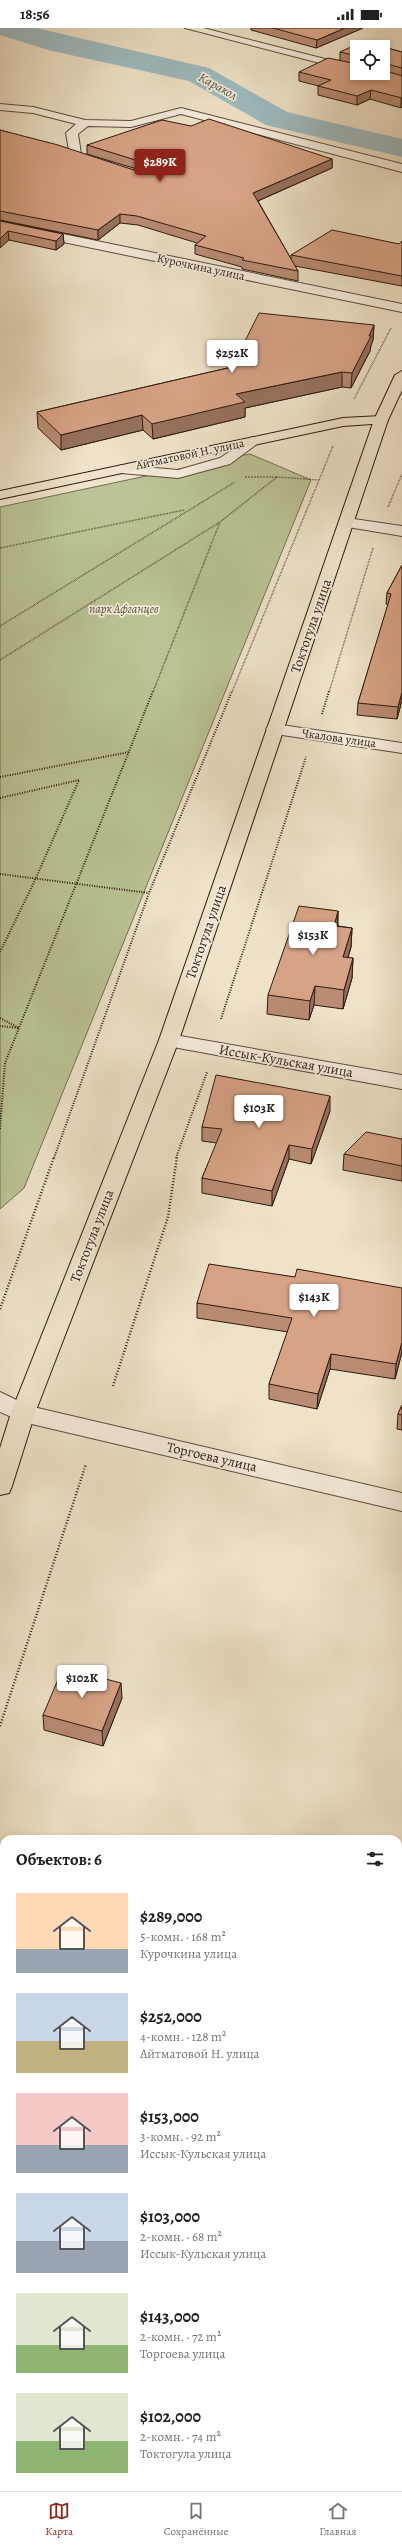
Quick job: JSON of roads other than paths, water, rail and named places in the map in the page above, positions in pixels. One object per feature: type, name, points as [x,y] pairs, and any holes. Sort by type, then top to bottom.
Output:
[{"type":"main road","name":"Токтогула улица","points":[[0,1486],[23,1413],[169,1040],[381,420],[402,375]]},
{"type":"main road","name":"Айтматовой Н. улица","points":[[252,441],[343,422],[381,420]]},
{"type":"main road","name":"Айтматовой Н. улица","points":[[0,495],[121,469]]},
{"type":"street","points":[[190,28],[350,68]]},
{"type":"street","points":[[0,107],[34,110],[85,123],[131,124],[181,111],[402,168]]},
{"type":"street","points":[[85,123],[72,133],[76,156],[110,167]]},
{"type":"street","name":"Курочкина улица","points":[[0,225],[402,308]]},
{"type":"street","points":[[121,469],[178,474],[225,462],[252,441]]},
{"type":"street","points":[[347,522],[402,531]]},
{"type":"street","name":"Чкалова улица","points":[[275,729],[402,748]]},
{"type":"street","name":"Иссык-Кульская улица","points":[[169,1040],[402,1082]]},
{"type":"street","name":"Торгоева улица","points":[[0,1401],[23,1413],[402,1502]]},
{"type":"waterway","name":"Каракол","points":[[7,28],[48,41],[199,74],[277,119],[402,148]]},
{"type":"park label","name":"парк Афганцев","points":[[124,609]]}]
